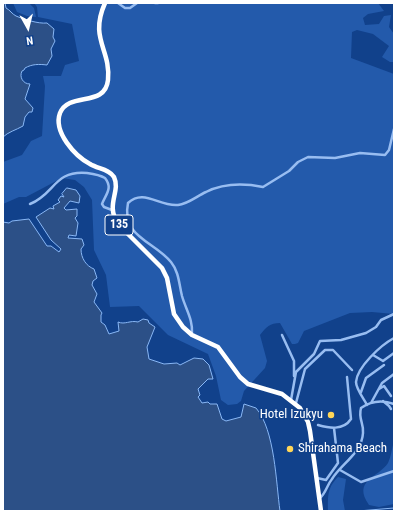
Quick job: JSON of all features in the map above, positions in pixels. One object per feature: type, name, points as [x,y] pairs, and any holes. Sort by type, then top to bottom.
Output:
[{"type":"highway","name":"135","points":[[105,3],[98,24],[108,72],[106,86],[104,91],[96,97],[68,104],[61,112],[58,122],[63,138],[79,156],[91,165],[104,169],[113,175],[115,187],[112,210],[118,224],[162,268],[167,278],[174,314],[183,327],[192,335],[218,347],[240,378],[248,384],[279,393],[296,403],[308,422],[321,511]]},
{"type":"street","points":[[118,3],[125,8],[130,8],[137,3]]},
{"type":"street","points":[[192,335],[191,317],[182,297],[175,268],[170,260],[132,229],[128,218],[128,203],[132,199],[142,196],[178,205],[206,192],[227,185],[241,183],[263,187],[289,171],[298,162],[308,157],[335,158],[360,153],[385,155],[389,150],[394,130]]},
{"type":"street","points":[[30,204],[39,199],[63,177],[74,172],[97,175],[105,178],[109,186],[109,191],[102,204],[104,207],[112,210]]},
{"type":"street","points":[[291,400],[297,370],[314,354],[320,341],[346,340],[366,333],[376,327],[381,320],[394,314]]},
{"type":"street","points":[[282,335],[294,361],[295,378]]},
{"type":"street","points":[[367,404],[356,385],[357,380],[373,355],[394,338]]},
{"type":"street","points":[[296,403],[305,369],[325,350],[333,350],[352,370]]},
{"type":"street","points":[[373,355],[382,362],[394,353]]},
{"type":"street","points":[[361,392],[366,378],[384,365]]},
{"type":"street","points":[[371,403],[382,383],[394,374]]},
{"type":"street","points":[[318,425],[334,428],[348,423],[352,417],[347,377]]},
{"type":"street","points":[[378,389],[384,386],[392,396]]},
{"type":"street","points":[[382,401],[391,409]]},
{"type":"street","points":[[320,498],[332,478],[353,454],[362,436],[363,428],[360,415],[361,408],[367,404],[382,401],[394,404]]},
{"type":"street","points":[[316,478],[326,480],[338,463],[334,428]]},
{"type":"street","points":[[340,470],[361,482],[394,470]]},
{"type":"shaded area","points":[[3,3],[5,3],[6,8],[16,16],[35,22],[47,23],[54,29],[53,37],[55,41],[51,49],[52,56],[47,65],[33,65],[22,71],[22,80],[25,83],[30,84],[25,99],[33,108],[32,112],[29,112],[25,117],[23,126],[3,137]]},
{"type":"shaded area","points":[[13,3],[29,3],[34,8],[36,17],[27,16],[17,12]]},
{"type":"shaded area","points":[[34,3],[378,3],[384,11],[368,14],[363,18],[365,25],[379,24],[384,16],[391,15],[389,27],[394,34],[394,62],[390,62],[382,57],[389,46],[373,34],[357,30],[352,32],[351,58],[394,74],[394,314],[372,312],[350,313],[304,331],[298,343],[295,344],[292,344],[280,323],[271,325],[260,335],[267,361],[265,368],[244,391],[241,401],[237,404],[228,405],[221,400],[216,376],[208,354],[168,335],[139,306],[110,307],[106,275],[94,250],[92,200],[84,187],[75,180],[62,178],[26,197],[19,197],[3,204],[3,162],[22,155],[31,141],[42,136],[45,86],[43,76],[61,76],[65,65],[79,61],[72,24],[38,17],[37,7]]},
{"type":"shaded area","points":[[67,188],[76,190],[80,196],[79,203],[70,201],[64,208],[66,210],[77,209],[77,216],[75,218],[78,223],[76,236],[69,235],[68,238],[82,239],[84,245],[81,252],[83,258],[86,264],[94,269],[97,278],[93,281],[92,285],[97,294],[94,302],[102,313],[101,322],[105,325],[109,334],[119,331],[118,322],[138,322],[143,319],[148,320],[149,323],[155,327],[147,347],[149,359],[164,364],[177,363],[180,365],[194,358],[203,359],[209,365],[213,379],[208,379],[198,389],[200,395],[198,397],[202,403],[208,402],[210,404],[217,404],[222,419],[226,421],[241,417],[244,404],[256,408],[267,429],[271,443],[280,511],[3,511],[3,222],[9,223],[12,221],[29,219],[47,246],[51,246],[59,252],[61,249],[51,240],[36,217],[50,208],[54,209],[53,206],[60,202],[58,200],[61,196],[64,197],[62,194]]},
{"type":"shaded area","points":[[394,441],[394,504],[379,507],[369,505],[363,490],[368,480],[384,468],[388,463]]},
{"type":"shaded area","points":[[338,477],[346,479],[343,500],[345,511],[328,511],[328,497],[330,489]]},
{"type":"waterway","points":[[358,511],[394,508]]},
{"type":"place","name":"Hotel Izukyu","points":[[331,415]]},
{"type":"place","name":"Shirahama Beach","points":[[290,449]]}]
